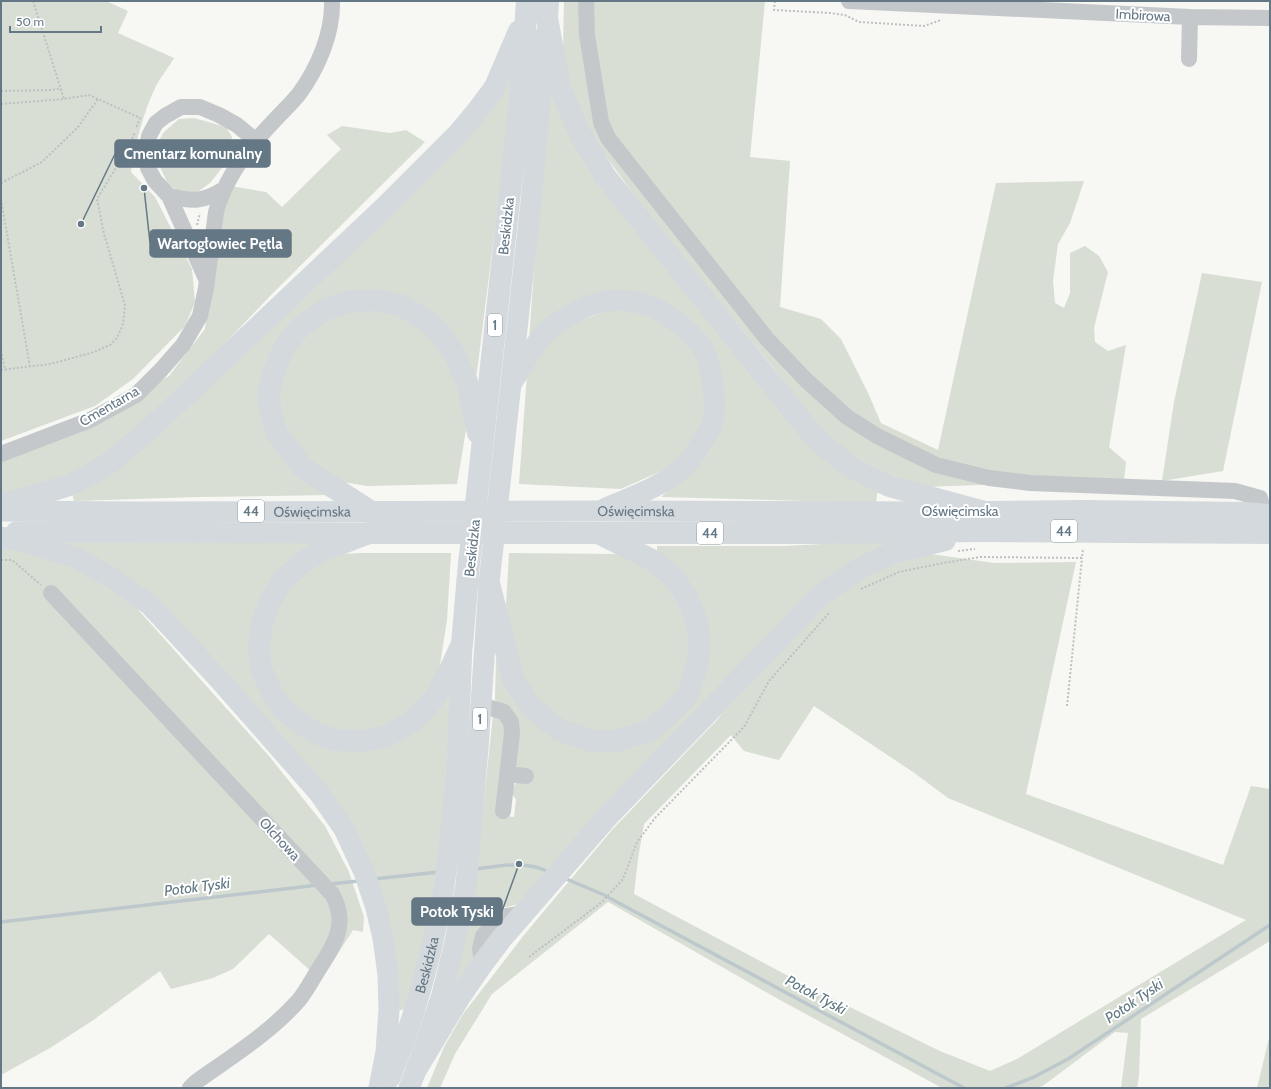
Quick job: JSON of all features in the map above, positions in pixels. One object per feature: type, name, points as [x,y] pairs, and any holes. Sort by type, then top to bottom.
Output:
[{"type":"highway","name":"Beskidzka","points":[[462,644],[469,563],[520,100],[527,9]]},
{"type":"highway","points":[[1,504],[28,498],[69,485],[91,474],[111,462],[153,426],[368,223],[458,134],[495,87],[527,9]]},
{"type":"highway","points":[[548,10],[560,89],[580,134],[605,176],[808,429],[823,444],[851,467],[981,531]]},
{"type":"highway","points":[[370,511],[303,468],[277,433],[271,413],[268,395],[275,368],[284,346],[300,327],[325,310],[347,302],[374,300],[400,305],[427,321],[442,335],[455,355],[467,382],[482,451]]},
{"type":"highway","name":"Oświęcimska","points":[[369,533],[981,531],[1084,511],[1244,513],[1268,521]]},
{"type":"highway","points":[[417,1068],[459,998],[502,938],[608,816],[824,593],[858,569],[892,553],[981,531]]},
{"type":"highway","points":[[369,533],[322,551],[303,562],[281,582],[269,603],[262,623],[259,646],[261,670],[272,693],[282,708],[296,721],[316,733],[334,740],[360,741],[385,737],[410,723],[434,698],[447,676],[462,644]]},
{"type":"highway","points":[[489,583],[513,678],[530,706],[559,730],[592,741],[617,741],[649,731],[668,717],[688,695],[698,662],[699,641],[697,622],[687,598],[674,578],[656,562],[599,533]]},
{"type":"main road","name":"Beskidzka","points":[[409,1088],[442,996],[455,942],[466,885],[481,704],[489,583],[532,186],[548,10]]},
{"type":"main road","points":[[510,385],[540,340],[550,328],[570,314],[601,301],[621,300],[653,306],[686,328],[694,337],[704,352],[711,370],[715,401],[712,424],[695,454],[681,470],[647,490],[601,511]]},
{"type":"main road","name":"Oświęcimska","points":[[1,511],[601,511],[981,531]]},
{"type":"main road","name":"Oświęcimska","points":[[1,532],[369,533]]},
{"type":"main road","points":[[1,537],[26,542],[76,558],[112,578],[150,605],[217,677],[318,793],[344,830],[364,872],[376,908],[383,938],[388,975],[389,1010],[386,1052],[379,1088]]},
{"type":"main road","name":"Beskidzka","points":[[386,1088],[398,1059],[421,989],[443,887],[448,853],[456,756],[462,644]]},
{"type":"street","name":"Cmentarna","points":[[1,454],[90,420],[136,395],[183,345],[200,316],[207,281],[216,212],[219,200],[235,170],[256,141],[298,95],[313,71],[323,51],[332,16],[332,1]]},
{"type":"street","points":[[586,1],[588,42],[601,122],[608,138],[767,339],[806,380],[847,417],[877,436],[936,465],[990,478],[1030,483],[1235,491],[1260,498],[1268,521]]},
{"type":"street","name":"Imbirowa","points":[[847,8],[1270,18]]},
{"type":"street","points":[[1189,59],[1190,17]]},
{"type":"street","points":[[207,281],[169,196],[155,181],[148,168],[146,153],[150,136],[156,123],[165,116],[181,107],[200,107],[237,125],[256,141]]},
{"type":"street","points":[[169,196],[192,201],[202,200],[212,197],[224,189]]},
{"type":"street","name":"Olchowa","points":[[51,594],[332,894],[339,911],[339,933],[334,945],[299,1000],[261,1035],[196,1082],[190,1088]]},
{"type":"street","points":[[481,704],[504,712],[511,722],[512,733],[504,811]]},
{"type":"street","points":[[508,774],[526,776]]},
{"type":"path","points":[[33,1],[64,99]]},
{"type":"path","points":[[775,1],[774,10],[847,8],[859,22],[924,26],[941,20]]},
{"type":"path","points":[[1,91],[52,90],[61,88]]},
{"type":"path","points":[[1,104],[64,99],[89,95],[140,118],[129,146],[97,199],[104,234],[125,305],[123,324],[117,338],[110,345],[91,353],[50,364],[1,370]]},
{"type":"path","points":[[1,183],[42,162],[78,127],[98,99]]},
{"type":"path","points":[[1,199],[30,367]]},
{"type":"path","points":[[1,350],[5,370]]},
{"type":"path","points":[[955,552],[981,531]]},
{"type":"path","points":[[1067,706],[1083,548],[1090,548]]},
{"type":"path","points":[[860,590],[899,572],[980,557],[1082,558]]},
{"type":"path","points":[[1,560],[12,560],[51,594]]},
{"type":"path","points":[[529,957],[602,902],[623,879],[637,842],[655,818],[744,728],[769,681],[830,612]]},
{"type":"shaded area","points":[[1,1],[106,1],[128,11],[118,33],[174,58],[157,84],[148,105],[138,138],[131,172],[155,197],[192,269],[195,302],[185,326],[133,379],[95,406],[1,441]]},
{"type":"shaded area","points":[[564,1],[765,1],[750,157],[790,161],[780,307],[821,319],[841,339],[881,423],[938,450],[996,183],[1084,181],[1070,223],[1058,244],[1053,281],[1055,303],[1064,308],[1070,293],[1070,253],[1085,246],[1099,256],[1108,272],[1094,328],[1095,342],[1108,351],[1126,345],[1109,447],[1126,462],[1124,480],[922,487],[891,475],[848,453],[815,423],[772,366],[648,214],[594,140],[573,100],[563,51]]},
{"type":"shaded area","points":[[514,76],[476,380],[431,313],[326,302],[262,399],[331,495],[74,501],[72,493],[507,77]]},
{"type":"shaded area","points":[[550,90],[694,300],[878,488],[876,503],[661,497],[683,477],[712,438],[718,373],[648,295],[529,340],[542,159]]},
{"type":"shaded area","points":[[194,118],[226,127],[232,137],[230,148],[222,168],[210,183],[196,193],[178,192],[168,184],[155,156],[156,145],[164,132],[179,119]]},
{"type":"shaded area","points":[[342,126],[390,133],[406,130],[425,142],[272,294],[176,395],[85,471],[1,495],[1,458],[72,434],[169,376],[205,329],[220,212],[230,186],[266,192],[282,207],[341,149],[327,135]]},
{"type":"shaded area","points":[[1202,273],[1262,282],[1223,471],[1162,481],[1174,402]]},
{"type":"shaded area","points":[[350,305],[387,307],[433,331],[458,375],[467,424],[457,484],[367,486],[343,482],[317,469],[295,448],[275,399],[294,344]]},
{"type":"shaded area","points":[[601,308],[643,310],[692,343],[710,397],[701,433],[679,463],[621,489],[519,484],[527,374],[542,348],[568,322]]},
{"type":"shaded area","points":[[922,539],[848,569],[525,903],[501,908],[479,932],[476,958],[450,994],[476,875],[493,715],[506,721],[497,815],[514,817],[516,799],[510,792],[518,780],[518,770],[513,759],[510,712],[495,700],[496,657],[533,721],[637,743],[706,658],[657,556],[657,546],[784,546]]},
{"type":"shaded area","points":[[58,541],[320,543],[261,596],[270,702],[349,748],[451,685],[442,830],[424,948],[406,1009],[395,1011],[357,842],[159,608]]},
{"type":"shaded area","points":[[1,545],[50,555],[125,595],[269,756],[325,826],[349,872],[364,917],[363,932],[353,930],[321,980],[269,934],[233,969],[213,978],[171,989],[160,971],[92,1021],[50,1048],[1,1075]]},
{"type":"shaded area","points":[[917,552],[994,563],[1076,562],[1026,794],[1223,865],[1251,786],[1270,789],[1270,941],[1141,1019],[1139,1076],[1137,1088],[1121,1088],[1128,1033],[1115,1032],[1038,1088],[942,1088],[780,1000],[608,902],[492,994],[455,1054],[440,1088],[427,1088],[444,1047],[463,1014],[524,935],[612,830],[717,720],[773,651],[826,598]],"holes":[[[814,706],[913,772],[948,798],[1246,920],[1017,1059],[990,1071],[940,1051],[813,989],[634,894],[644,824],[731,735],[744,751],[779,760]]]},
{"type":"shaded area","points":[[359,553],[451,553],[447,620],[438,677],[407,718],[371,735],[341,737],[282,701],[266,670],[270,617],[283,588],[328,555]]},
{"type":"shaded area","points":[[509,553],[621,554],[652,566],[675,591],[691,623],[691,664],[677,698],[650,720],[614,735],[580,730],[533,701],[510,642],[506,604]]},
{"type":"shaded area","points":[[1270,1034],[1270,1088],[1257,1088]]},
{"type":"waterway","name":"Potok Tyski","points":[[475,869],[504,865],[521,865],[539,868],[549,872]]},
{"type":"waterway","name":"Potok Tyski","points":[[374,879],[439,872]]},
{"type":"waterway","name":"Potok Tyski","points":[[564,878],[602,894],[964,1088]]},
{"type":"waterway","name":"Potok Tyski","points":[[330,884],[359,881]]},
{"type":"waterway","name":"Potok Tyski","points":[[1,922],[318,885]]},
{"type":"waterway","name":"Potok Tyski","points":[[1006,1088],[1034,1077],[1068,1059],[1270,925]]},
{"type":"place","name":"Wartogłowiec Pętla","points":[[144,188]]},
{"type":"place","name":"Cmentarz komunalny","points":[[81,224]]},
{"type":"place","name":"Potok Tyski","points":[[519,864]]}]
